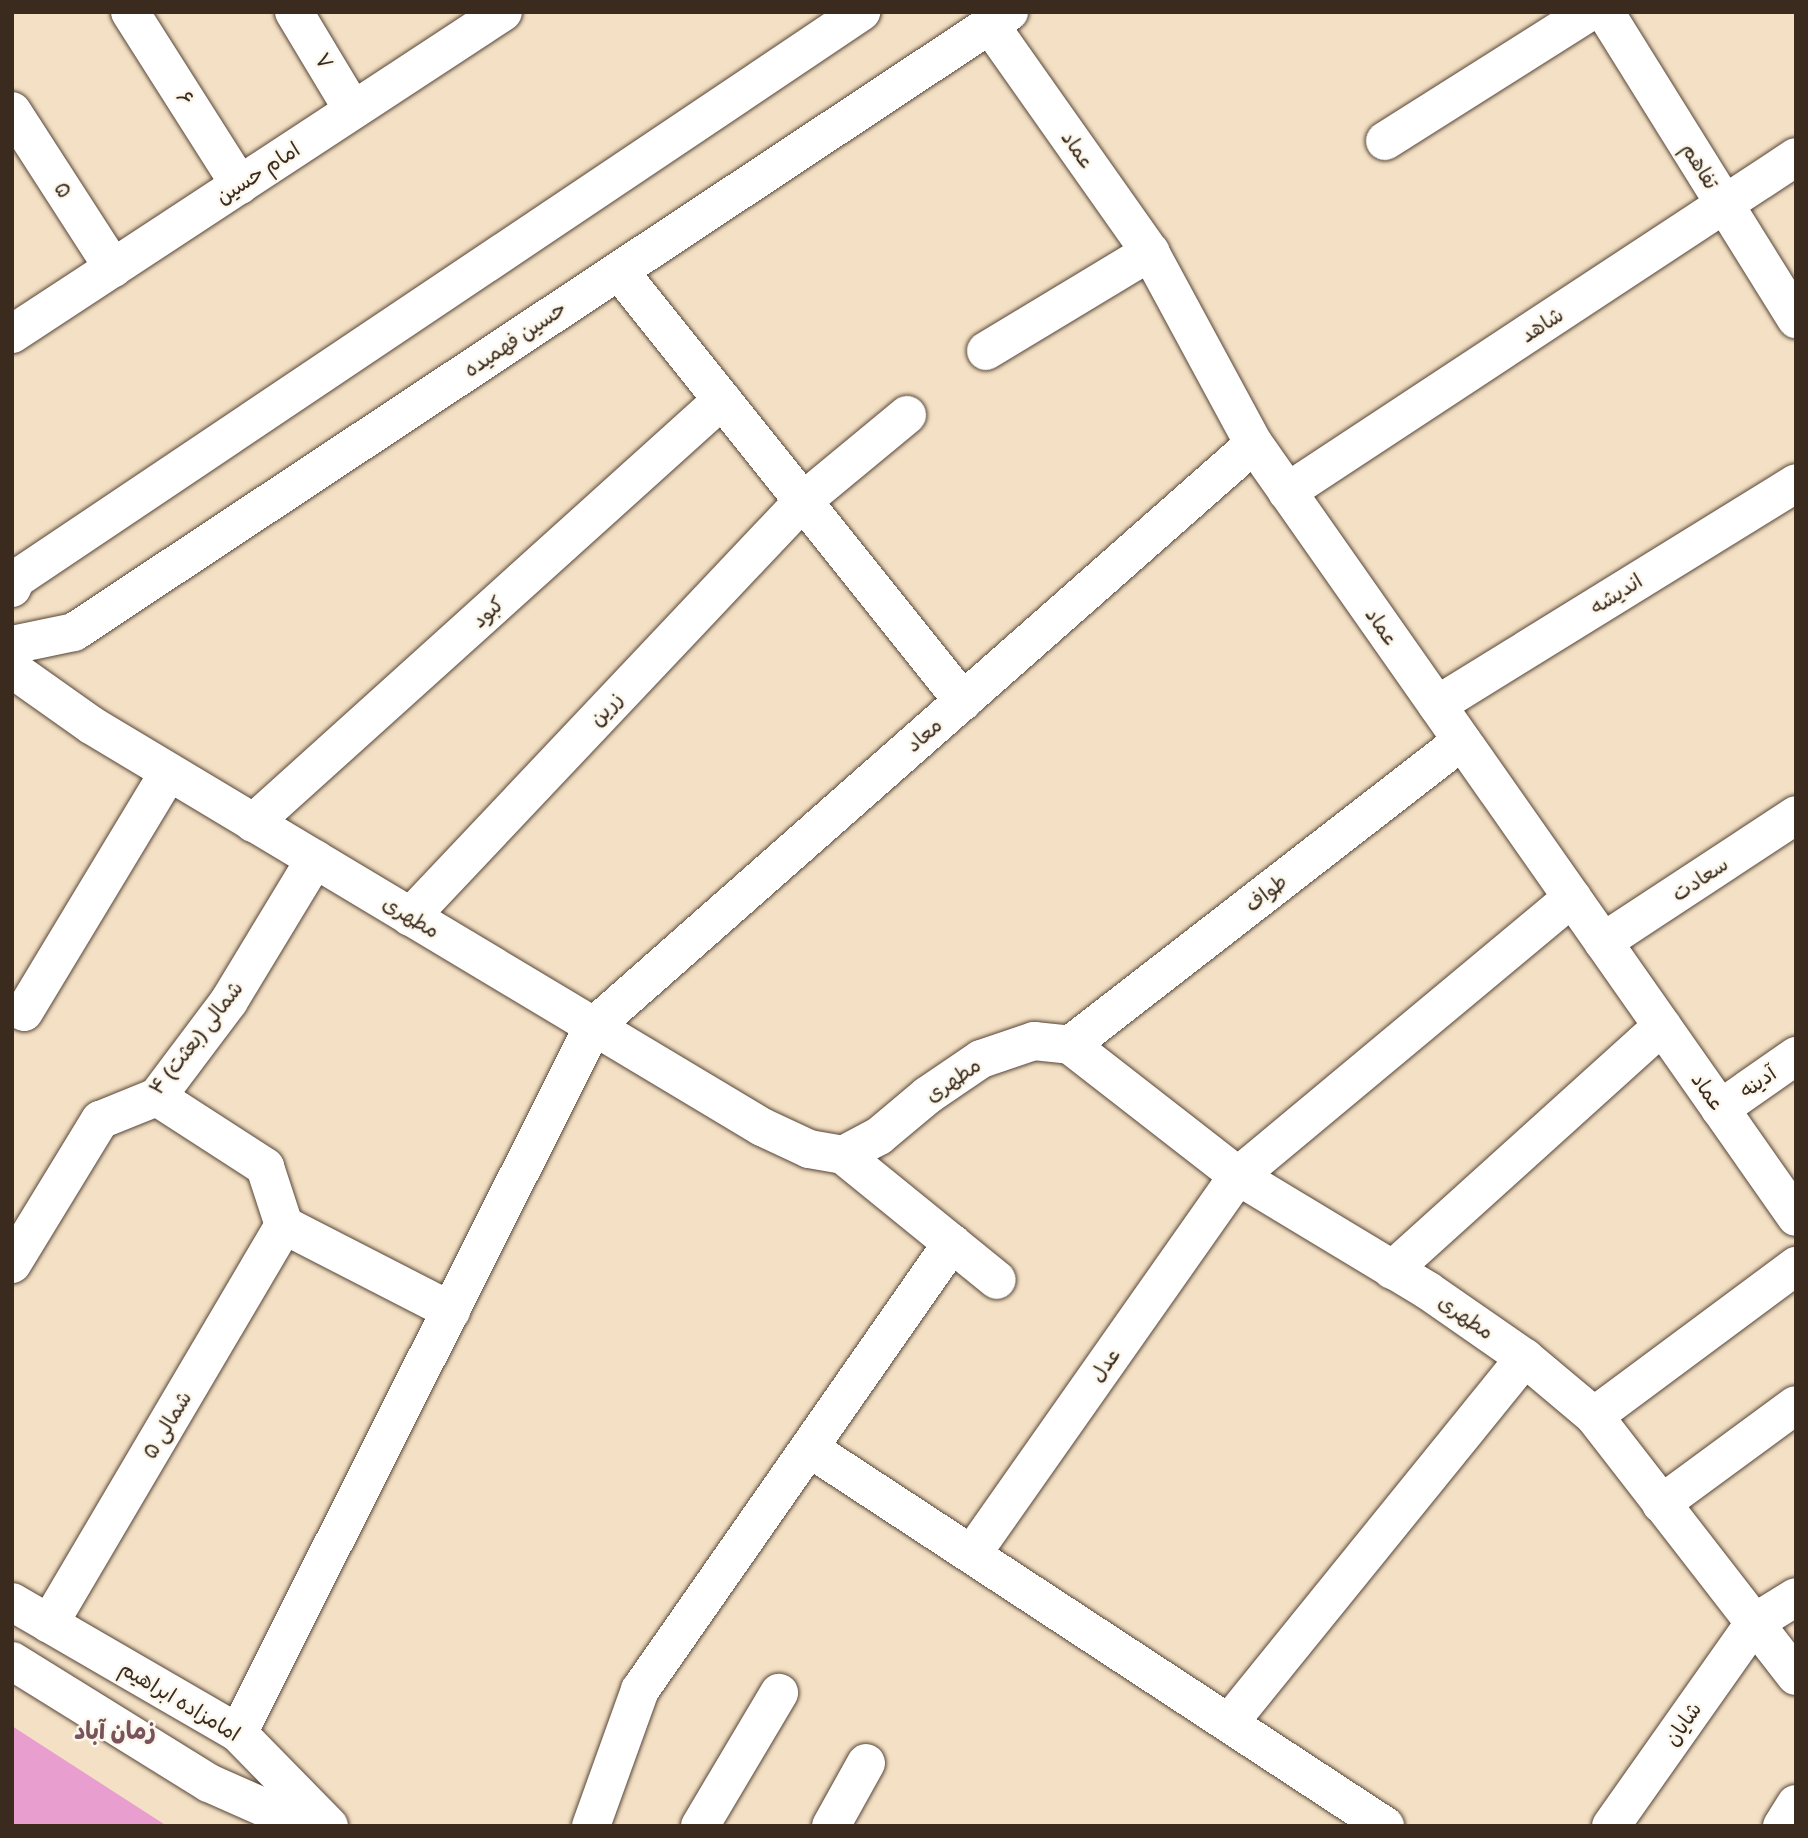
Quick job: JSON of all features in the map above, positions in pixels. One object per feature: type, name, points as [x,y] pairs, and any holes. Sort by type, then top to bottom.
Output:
[{"type":"street","name":"۶","points":[[130,12],[240,185]]},
{"type":"street","name":"۷","points":[[295,12],[353,110]]},
{"type":"street","points":[[12,587],[27,571],[861,12]]},
{"type":"street","points":[[1384,141],[1589,12]]},
{"type":"street","name":"تفاهم","points":[[1605,12],[1796,319]]},
{"type":"street","name":"امام حسین","points":[[12,334],[491,16]]},
{"type":"street","name":"عماد","points":[[999,19],[1150,252],[1254,444],[1796,1217]]},
{"type":"street","name":"حسین فهمیده","points":[[12,645],[74,632],[999,19]]},
{"type":"street","name":"۵","points":[[12,111],[113,268]]},
{"type":"street","name":"شاهد","points":[[1287,492],[1796,157]]},
{"type":"street","points":[[986,351],[1150,252]]},
{"type":"street","points":[[618,271],[963,701]]},
{"type":"street","name":"کبود","points":[[253,823],[722,401]]},
{"type":"street","name":"زرین","points":[[410,917],[803,501],[907,415]]},
{"type":"street","name":"معاد","points":[[593,1027],[1254,444]]},
{"type":"street","name":"اندیشه","points":[[1437,705],[1796,483]]},
{"type":"street","name":"مطهری","points":[[12,669],[91,725],[253,823],[761,1127],[809,1149],[844,1155],[879,1136],[928,1095],[981,1059],[1034,1041],[1070,1045],[1238,1177],[1392,1269],[1525,1358],[1594,1416],[1796,1676]]},
{"type":"street","name":"طواف","points":[[1070,1045],[1462,741]]},
{"type":"street","points":[[24,1012],[169,772]]},
{"type":"street","name":"سعادت","points":[[1603,942],[1796,815]]},
{"type":"street","name":"۴ شمالی (بعثت)","points":[[12,1264],[100,1121],[156,1097],[229,1001],[315,859]]},
{"type":"street","name":"عدل","points":[[972,1554],[1238,1177],[1572,898]]},
{"type":"street","points":[[1392,1269],[1662,1026]]},
{"type":"street","points":[[239,1733],[593,1027]]},
{"type":"street","name":"آدینه","points":[[1720,1109],[1796,1056]]},
{"type":"street","points":[[156,1097],[265,1167],[284,1225],[451,1311]]},
{"type":"street","points":[[844,1155],[997,1280]]},
{"type":"street","name":"۵ شمالی","points":[[49,1624],[284,1225]]},
{"type":"street","points":[[591,1826],[640,1690],[952,1243]]},
{"type":"street","points":[[1594,1416],[1796,1266]]},
{"type":"street","points":[[1228,1723],[1525,1358]]},
{"type":"street","points":[[1661,1504],[1796,1405]]},
{"type":"street","points":[[809,1448],[1385,1826]]},
{"type":"street","points":[[1754,1623],[1796,1597]]},
{"type":"street","name":"امامزاده ابراهیم","points":[[12,1602],[239,1733],[329,1826]]},
{"type":"street","name":"شایان","points":[[1611,1826],[1754,1623]]},
{"type":"street","points":[[12,1661],[209,1783],[306,1826]]},
{"type":"street","points":[[700,1826],[779,1693]]},
{"type":"street","points":[[831,1826],[866,1763]]},
{"type":"street","points":[[1782,1826],[1796,1804]]},
{"type":"building","points":[[12,1726],[167,1826],[12,1826]]},
{"type":"district","name":"زمان آباد","points":[[115,1731]]}]
